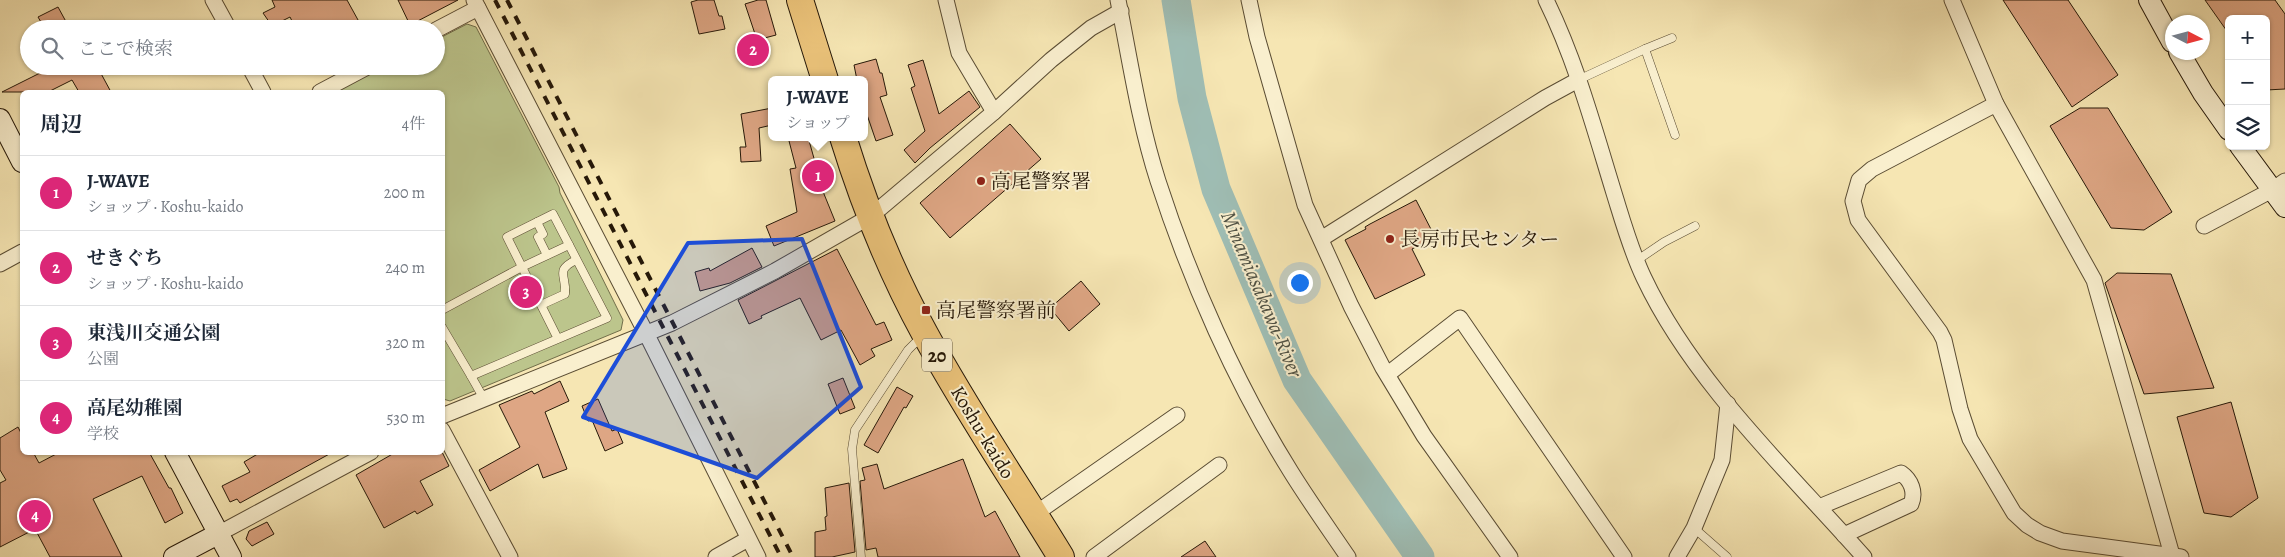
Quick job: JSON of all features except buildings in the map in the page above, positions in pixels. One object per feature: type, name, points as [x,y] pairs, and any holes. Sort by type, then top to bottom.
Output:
[{"type":"highway","points":[[800,0],[824,76]]},
{"type":"highway","name":"Koshu-kaido","points":[[844,141],[870,216],[925,334],[992,447],[1061,557]]},
{"type":"street","points":[[213,0],[224,20]]},
{"type":"street","points":[[946,0],[959,53],[994,112]]},
{"type":"street","points":[[1249,0],[1256,37],[1287,145],[1305,205],[1320,240],[1351,306],[1424,436],[1510,557]]},
{"type":"street","points":[[1546,0],[1562,32],[1636,261],[1650,292],[1694,363],[1864,557]]},
{"type":"street","points":[[1952,0],[1996,104],[2094,280],[2177,556],[2062,541],[2040,533],[2027,525],[2014,513],[1970,439],[1960,409],[1944,340],[1940,332],[1858,220],[1854,201],[1859,180],[1872,170],[1996,104]]},
{"type":"street","points":[[2149,0],[2165,29]]},
{"type":"street","points":[[445,24],[476,4],[646,333],[758,557]]},
{"type":"street","points":[[445,415],[672,323],[775,271],[870,216],[1119,6],[1135,89],[1158,179],[1196,284],[1234,366],[1290,471],[1348,557]]},
{"type":"street","points":[[2184,60],[2203,93],[2225,124]]},
{"type":"street","points":[[254,75],[262,90]]},
{"type":"street","points":[[324,90],[351,75]]},
{"type":"street","points":[[1320,240],[1545,98],[1578,80]]},
{"type":"street","points":[[0,119],[20,158]]},
{"type":"street","points":[[2244,150],[2279,186],[2285,207]]},
{"type":"street","points":[[2204,226],[2279,186]]},
{"type":"street","points":[[0,264],[20,253]]},
{"type":"street","points":[[1388,374],[1460,318],[1624,557]]},
{"type":"street","points":[[1678,557],[1694,528],[1722,460],[1728,404]]},
{"type":"street","points":[[1035,514],[1177,415]]},
{"type":"street","points":[[445,436],[509,557]]},
{"type":"street","points":[[178,455],[231,557]]},
{"type":"street","points":[[174,557],[365,455]]},
{"type":"street","points":[[1094,557],[1219,465]]},
{"type":"street","points":[[1819,507],[1901,473],[1908,478],[1914,496],[1911,504],[1844,535]]},
{"type":"street","points":[[716,557],[748,539]]},
{"type":"lane","points":[[1578,80],[1672,38]]},
{"type":"lane","points":[[1645,49],[1675,135]]},
{"type":"lane","points":[[471,376],[558,339],[607,318],[553,214],[506,238],[558,339]]},
{"type":"lane","points":[[537,222],[543,234],[538,236],[547,256]]},
{"type":"lane","points":[[1636,261],[1664,242],[1695,226]]},
{"type":"lane","points":[[445,308],[522,267],[569,245]]},
{"type":"lane","points":[[541,305],[564,294],[562,272],[566,265],[576,260]]},
{"type":"lane","points":[[445,332],[484,399]]},
{"type":"lane","points":[[861,557],[852,449],[855,430],[908,350],[925,334]]},
{"type":"lane","points":[[1694,528],[1727,557]]},
{"type":"highlighted area","points":[[802,239],[861,387],[757,478],[583,417],[688,243]]},
{"type":"green space","points":[[467,24],[476,27],[559,187],[560,193],[623,320],[621,330],[450,401],[445,400],[445,90],[337,90],[366,75],[445,75],[445,35]]},
{"type":"waterway","name":"Minamiasakawa-River","points":[[1176,0],[1192,98],[1216,189],[1297,380],[1420,557]]},
{"type":"railway","points":[[495,0],[781,557]]},
{"type":"railway","points":[[507,0],[793,557]]},
{"type":"place","name":"せきぐち","points":[[753,50]]},
{"type":"place","name":"J-WAVE","points":[[818,176]]},
{"type":"place","name":"高尾警察署","points":[[981,181]]},
{"type":"place","name":"長房市民センター","points":[[1390,239]]},
{"type":"place","name":"東浅川交通公園","points":[[526,292]]},
{"type":"place","name":"高尾警察署前","points":[[926,310]]},
{"type":"place","name":"高尾幼稚園","points":[[35,516]]}]
